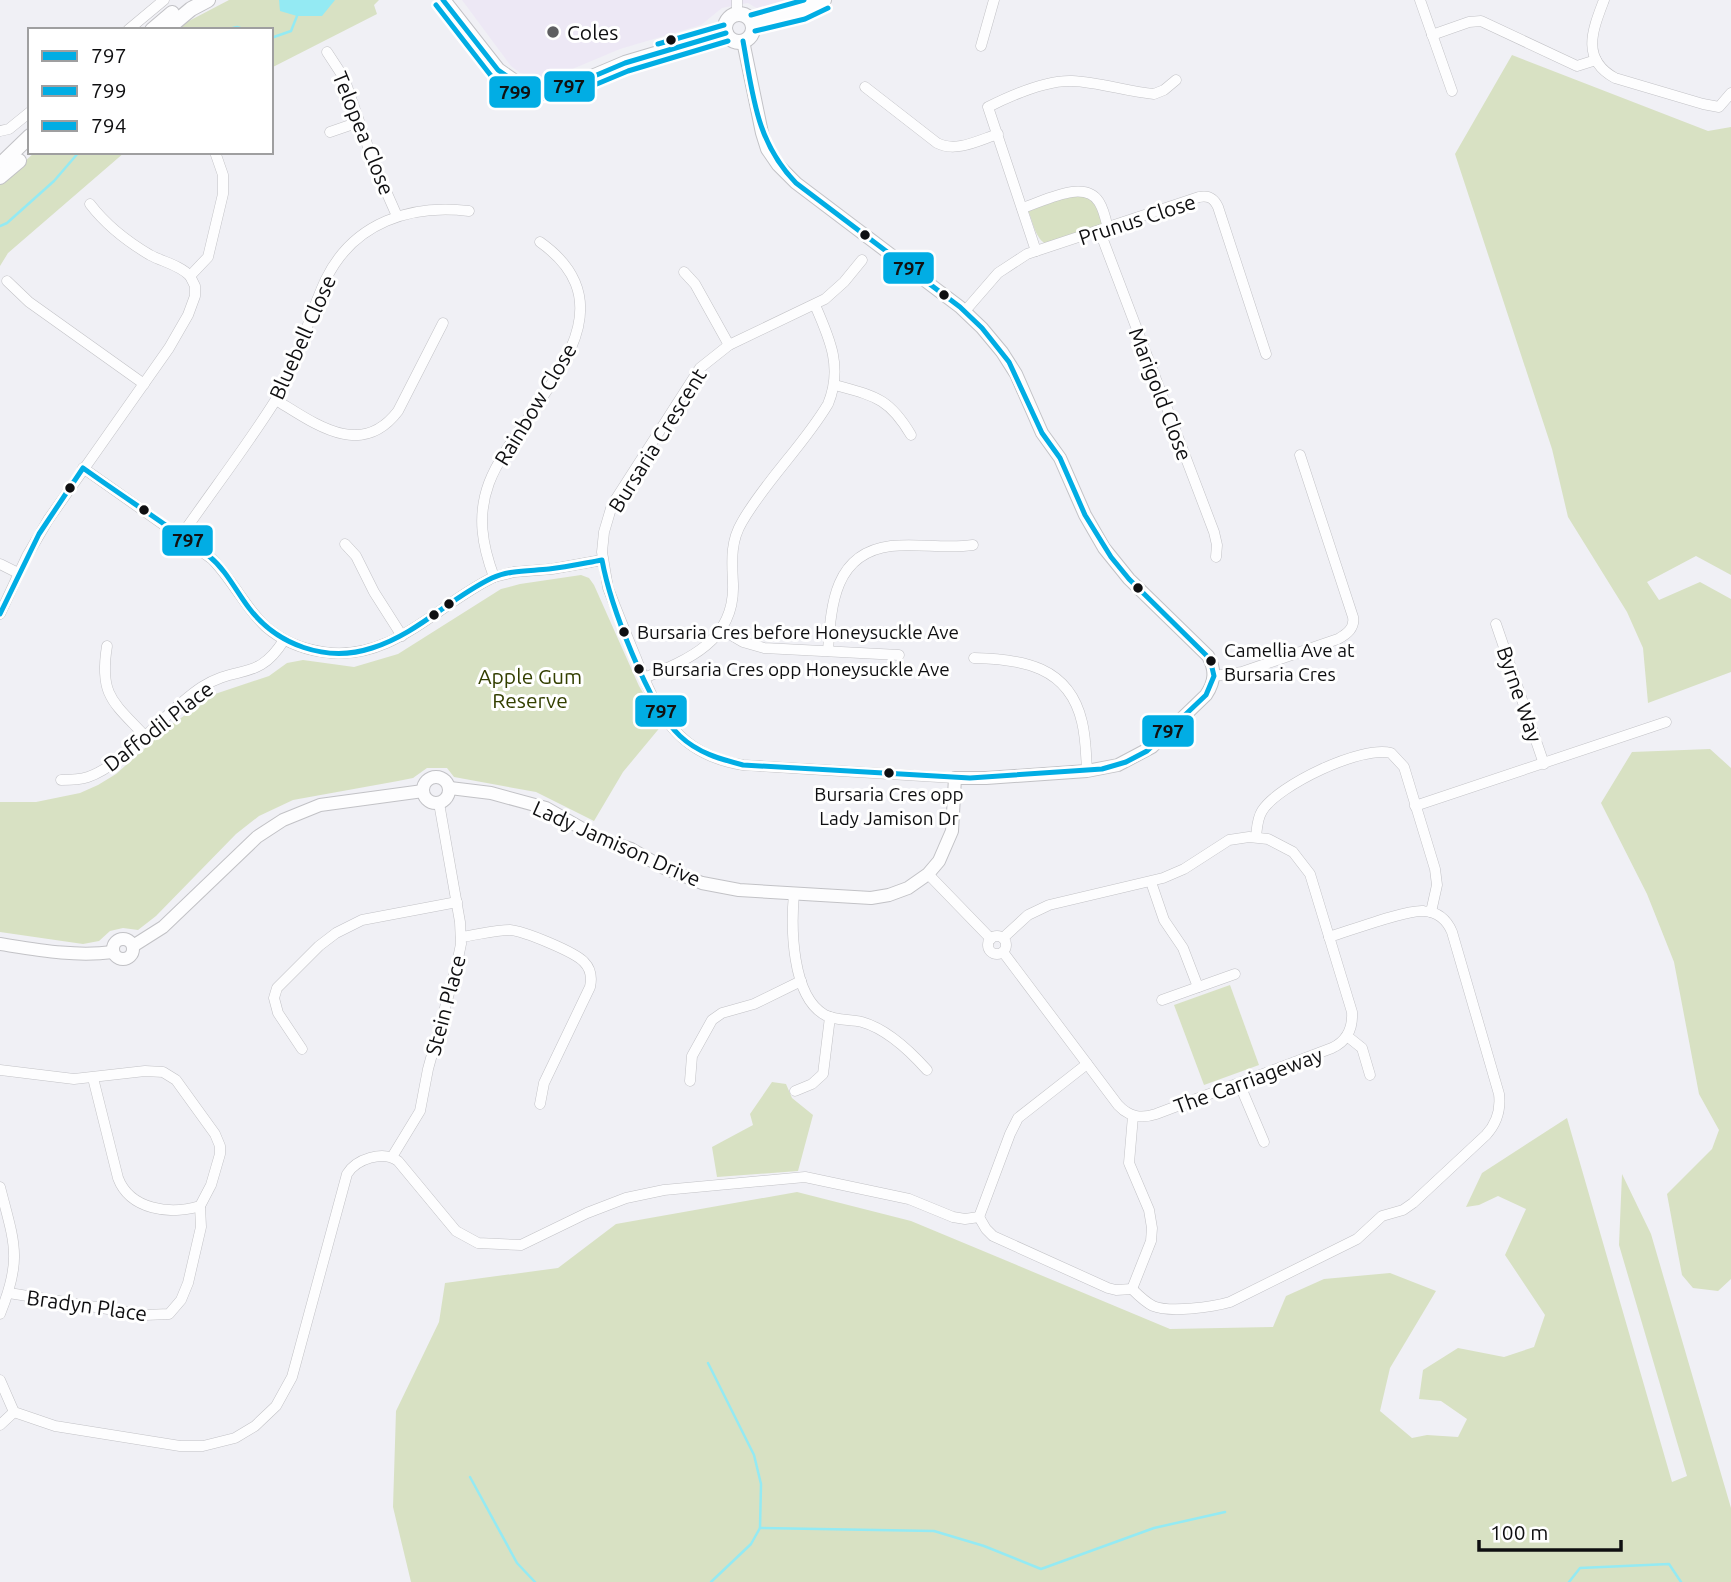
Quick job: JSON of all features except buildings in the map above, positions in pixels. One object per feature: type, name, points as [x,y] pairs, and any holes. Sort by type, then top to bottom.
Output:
[{"type":"main road","points":[[154,28],[188,0]]},
{"type":"main road","points":[[168,28],[191,9],[208,0]]},
{"type":"main road","points":[[443,0],[496,69],[518,84],[536,90],[566,88],[625,63],[726,33]]},
{"type":"main road","points":[[753,23],[802,11],[824,0]]},
{"type":"main road","points":[[737,7],[753,23],[753,33],[743,41],[732,40],[726,33],[729,19],[737,7]]},
{"type":"main road","points":[[0,164],[28,138]]},
{"type":"main road","points":[[0,177],[28,151]]},
{"type":"street","points":[[130,28],[164,0]]},
{"type":"street","points":[[981,46],[994,0]]},
{"type":"street","points":[[1420,0],[1452,91]]},
{"type":"street","points":[[1604,0],[1592,34],[1596,60],[1603,70],[1615,78],[1719,107],[1731,93]]},
{"type":"street","points":[[1432,35],[1469,22],[1481,21],[1577,66],[1596,60]]},
{"type":"street","points":[[743,41],[762,133],[766,146],[778,165],[805,190],[965,311],[989,335],[1009,362],[1042,433],[1060,458],[1085,515],[1104,548],[1135,584],[1202,649],[1212,663],[1214,676],[1241,672],[1338,639],[1348,632],[1352,625],[1353,617],[1300,455]]},
{"type":"street","name":"Telopea Close","points":[[327,52],[344,78],[374,164],[397,216]]},
{"type":"street","points":[[1036,251],[988,107],[1004,99],[1061,81],[1154,94],[1164,90],[1175,80]]},
{"type":"street","points":[[865,88],[946,147],[957,147],[998,134]]},
{"type":"street","points":[[0,131],[9,129],[28,114]]},
{"type":"street","points":[[330,132],[359,122]]},
{"type":"street","points":[[190,276],[208,257],[223,194],[223,175],[216,154]]},
{"type":"street","name":"Marigold Close","points":[[1022,208],[1082,191],[1094,196],[1100,203],[1104,230],[1214,532],[1216,557]]},
{"type":"street","name":"Prunus Close","points":[[965,311],[1004,268],[1036,251],[1199,197],[1207,197],[1218,207],[1266,354]]},
{"type":"street","points":[[0,614],[39,534],[173,341],[192,307],[196,290],[190,276],[182,269],[140,248],[106,223],[90,204]]},
{"type":"street","name":"Bluebell Close","points":[[181,536],[276,400],[299,354],[331,269],[344,253],[362,235],[397,216],[434,209],[469,211]]},
{"type":"street","name":"Rainbow Close","points":[[494,577],[482,530],[484,500],[489,484],[568,356],[579,329],[579,303],[572,279],[563,262],[540,242]]},
{"type":"street","name":"Bursaria Crescent","points":[[862,260],[836,290],[815,305],[729,345],[710,358],[696,374],[617,496],[604,532],[602,560],[608,588],[656,706],[669,726],[685,741],[714,758],[743,765],[955,778],[1087,771],[1118,765],[1152,747],[1206,695],[1214,676]]},
{"type":"street","points":[[684,272],[695,285],[729,345]]},
{"type":"street","points":[[7,281],[29,302],[144,384]]},
{"type":"street","points":[[644,678],[693,656],[721,629],[732,601],[732,555],[743,519],[822,415],[835,386],[834,351],[815,305]]},
{"type":"street","points":[[276,400],[330,432],[350,436],[374,430],[398,411],[443,323]]},
{"type":"street","points":[[835,386],[867,394],[882,401],[899,415],[911,435]]},
{"type":"street","points":[[83,468],[212,559],[230,578],[255,615],[284,640],[317,652],[342,654],[368,651],[402,636],[494,577],[602,560]]},
{"type":"street","points":[[345,544],[356,556],[374,592],[402,636]]},
{"type":"street","points":[[828,651],[834,593],[845,573],[858,560],[876,550],[892,546],[952,548],[973,545]]},
{"type":"street","points":[[0,564],[19,573]]},
{"type":"street","name":"Byrne Way","points":[[1496,624],[1544,764]]},
{"type":"street","points":[[721,629],[758,647],[899,654]]},
{"type":"street","name":"Daffodil Place","points":[[61,780],[78,780],[97,774],[177,705],[206,684],[266,663],[275,655],[284,640]]},
{"type":"street","points":[[107,646],[103,669],[107,690],[114,703],[144,735]]},
{"type":"street","points":[[974,658],[1023,662],[1041,669],[1060,683],[1070,695],[1081,717],[1087,771]]},
{"type":"street","name":"Byrne Way","points":[[1415,806],[1666,722]]},
{"type":"street","points":[[1003,938],[1028,915],[1049,905],[1151,882],[1184,869],[1224,842],[1256,837],[1263,809],[1288,788],[1317,771],[1373,752],[1391,753],[1402,763],[1436,875],[1437,885],[1431,912]]},
{"type":"street","points":[[435,776],[446,781],[450,788],[446,799],[439,803],[427,800],[423,792],[427,780],[435,776]]},
{"type":"street","name":"Lady Jamison Drive","points":[[450,788],[504,796],[546,808],[600,839],[631,849],[663,868],[689,879],[740,890],[871,898],[884,897],[908,888],[928,874],[943,854],[952,831],[955,778]]},
{"type":"street","points":[[0,944],[69,954],[113,952],[120,959],[127,959],[132,955],[133,946],[163,927],[257,837],[282,820],[320,805],[423,792]]},
{"type":"street","name":"Stein Place","points":[[392,1157],[420,1111],[428,1069],[456,968],[461,937],[439,803]]},
{"type":"street","name":"The Carriageway","points":[[1133,1116],[1151,1116],[1332,1048],[1341,1044],[1347,1036],[1352,1023],[1352,1012],[1312,880],[1293,852],[1280,844],[1256,837]]},
{"type":"street","points":[[928,874],[991,939]]},
{"type":"street","points":[[1151,882],[1164,920],[1183,948],[1198,987]]},
{"type":"street","points":[[794,893],[792,928],[801,981],[813,1005],[830,1017],[876,1027],[907,1049],[927,1070]]},
{"type":"street","points":[[302,1049],[278,1013],[271,997],[314,951],[345,928],[377,916],[457,902]]},
{"type":"street","points":[[979,1217],[993,1236],[1108,1288],[1132,1289],[1150,1304],[1165,1308],[1230,1302],[1357,1239],[1382,1216],[1408,1207],[1419,1199],[1489,1132],[1498,1115],[1499,1094],[1452,932],[1442,918],[1431,912],[1415,911],[1329,937]]},
{"type":"street","points":[[461,937],[507,930],[524,933],[580,958],[594,970],[590,987],[544,1083],[540,1104]]},
{"type":"street","points":[[998,936],[1003,938],[1006,945],[1003,952],[997,954],[990,950],[991,939],[998,936]]},
{"type":"street","points":[[1003,952],[1118,1105],[1133,1116],[1129,1163],[1149,1210],[1152,1228],[1151,1241],[1132,1289]]},
{"type":"street","points":[[1163,1000],[1235,974]]},
{"type":"street","points":[[690,1081],[692,1056],[712,1020],[722,1013],[754,1004],[801,981]]},
{"type":"street","points":[[795,1091],[812,1084],[823,1074],[830,1017]]},
{"type":"street","points":[[1347,1036],[1362,1048],[1370,1075]]},
{"type":"street","points":[[979,1217],[1018,1118],[1087,1064]]},
{"type":"street","points":[[0,1070],[64,1079],[150,1070],[163,1072],[176,1080],[215,1134],[220,1146],[211,1185],[200,1206],[175,1211],[144,1205],[125,1193],[118,1178],[93,1078]]},
{"type":"street","points":[[1239,1083],[1264,1142]]},
{"type":"street","points":[[0,1380],[15,1412],[55,1426],[180,1446],[212,1445],[235,1438],[249,1430],[276,1406],[292,1377],[346,1174],[358,1163],[380,1156],[392,1157],[403,1167],[456,1231],[482,1244],[525,1244],[600,1207],[664,1190],[793,1178],[812,1178],[883,1192],[909,1199],[953,1217],[979,1217]]},
{"type":"street","points":[[0,1186],[15,1249],[15,1268],[0,1314]]},
{"type":"street","name":"Bradyn Place","points":[[9,1293],[153,1315],[170,1314],[181,1300],[188,1283],[201,1227],[200,1206]]},
{"type":"street","points":[[0,1425],[15,1412]]},
{"type":"shaded area","points":[[462,0],[797,0],[764,9],[758,9],[748,3],[722,8],[701,25],[620,49],[551,78],[520,73],[511,66]]},
{"type":"green space","points":[[229,0],[379,0],[374,5],[377,14],[273,67],[273,28],[180,28]]},
{"type":"green space","points":[[1512,55],[1708,131],[1731,127],[1731,575],[1696,556],[1647,582],[1659,600],[1700,582],[1731,599],[1731,672],[1648,703],[1643,648],[1627,612],[1568,517],[1552,449],[1455,154]]},
{"type":"green space","points":[[33,154],[123,154],[8,253],[0,266],[0,184]]},
{"type":"green space","points":[[1072,195],[1091,199],[1104,226],[1046,244],[1037,234],[1028,210]]},
{"type":"green space","name":"Apple Gum Reserve","points":[[581,575],[589,578],[594,585],[639,686],[662,725],[623,772],[594,821],[536,792],[454,777],[447,768],[427,768],[413,778],[293,800],[259,816],[236,834],[156,916],[138,930],[123,928],[110,931],[99,941],[83,944],[0,932],[0,802],[36,802],[80,793],[98,785],[116,774],[171,725],[215,694],[269,676],[287,663],[303,660],[354,667],[398,654],[501,589]]},
{"type":"green space","points":[[1710,749],[1731,768],[1731,1279],[1718,1291],[1693,1288],[1682,1275],[1667,1194],[1712,1149],[1719,1130],[1699,1094],[1674,962],[1647,894],[1601,803],[1632,752]]},
{"type":"green space","points":[[1230,985],[1259,1065],[1204,1085],[1174,1005]]},
{"type":"green space","points":[[772,1082],[786,1084],[792,1098],[813,1115],[798,1171],[717,1177],[712,1147],[753,1125],[750,1114]]},
{"type":"green space","points":[[1567,1118],[1672,1482],[1687,1476],[1619,1245],[1622,1174],[1651,1234],[1731,1508],[1731,1582],[411,1582],[393,1507],[396,1411],[439,1322],[445,1283],[558,1268],[616,1224],[797,1192],[911,1221],[1170,1329],[1273,1327],[1286,1296],[1324,1279],[1390,1273],[1436,1291],[1390,1368],[1380,1411],[1412,1438],[1427,1435],[1458,1437],[1467,1419],[1441,1401],[1419,1399],[1423,1370],[1458,1348],[1504,1357],[1534,1347],[1545,1315],[1505,1255],[1526,1209],[1498,1196],[1479,1205],[1466,1207],[1482,1173]]},
{"type":"water","points":[[279,0],[335,0],[322,16],[297,16],[280,11]]},
{"type":"waterway","points":[[273,37],[291,31],[297,16]]},
{"type":"waterway","points":[[233,28],[240,28]]},
{"type":"waterway","points":[[0,226],[7,223],[54,181],[77,154]]},
{"type":"waterway","points":[[708,1363],[754,1455],[761,1484],[760,1528],[751,1544],[711,1582]]},
{"type":"waterway","points":[[470,1477],[517,1563],[535,1582]]},
{"type":"waterway","points":[[760,1528],[934,1531],[984,1546],[1041,1569],[1154,1528],[1225,1512]]},
{"type":"waterway","points":[[1569,1582],[1580,1568],[1669,1564],[1681,1582]]},
{"type":"transit line","name":"797","points":[[443,0],[498,70],[518,84],[536,90],[566,88],[625,63],[726,33]]},
{"type":"transit line","name":"794","points":[[751,15],[804,0]]},
{"type":"transit line","name":"799","points":[[436,5],[492,77],[514,92],[535,99],[568,96],[628,71],[728,41]]},
{"type":"transit line","name":"799","points":[[755,31],[805,19],[828,8]]},
{"type":"transit line","name":"794","points":[[658,44],[724,25]]},
{"type":"transit line","name":"797","points":[[0,614],[39,534],[83,468],[216,562],[249,608],[274,632],[304,648],[320,652],[355,652],[388,642],[499,575],[602,560],[613,602],[632,653],[643,679],[668,722],[694,747],[734,763],[970,778],[1102,769],[1126,762],[1147,751],[1206,695],[1214,676],[1210,659],[1129,579],[1111,557],[1085,515],[1060,458],[1042,433],[1009,362],[982,328],[960,307],[796,183],[783,167],[772,151],[758,117],[743,41]]},
{"type":"place","name":"Coles","points":[[553,32]]},
{"type":"place","name":"Bursaria Cres before Honeysuckle Ave","points":[[624,632]]},
{"type":"place","name":"Camellia Ave at Bursaria Cres","points":[[1211,661]]},
{"type":"place","name":"Bursaria Cres opp Honeysuckle Ave","points":[[639,669]]},
{"type":"place","name":"Bursaria Cres opp Lady Jamison Dr","points":[[889,773]]}]
